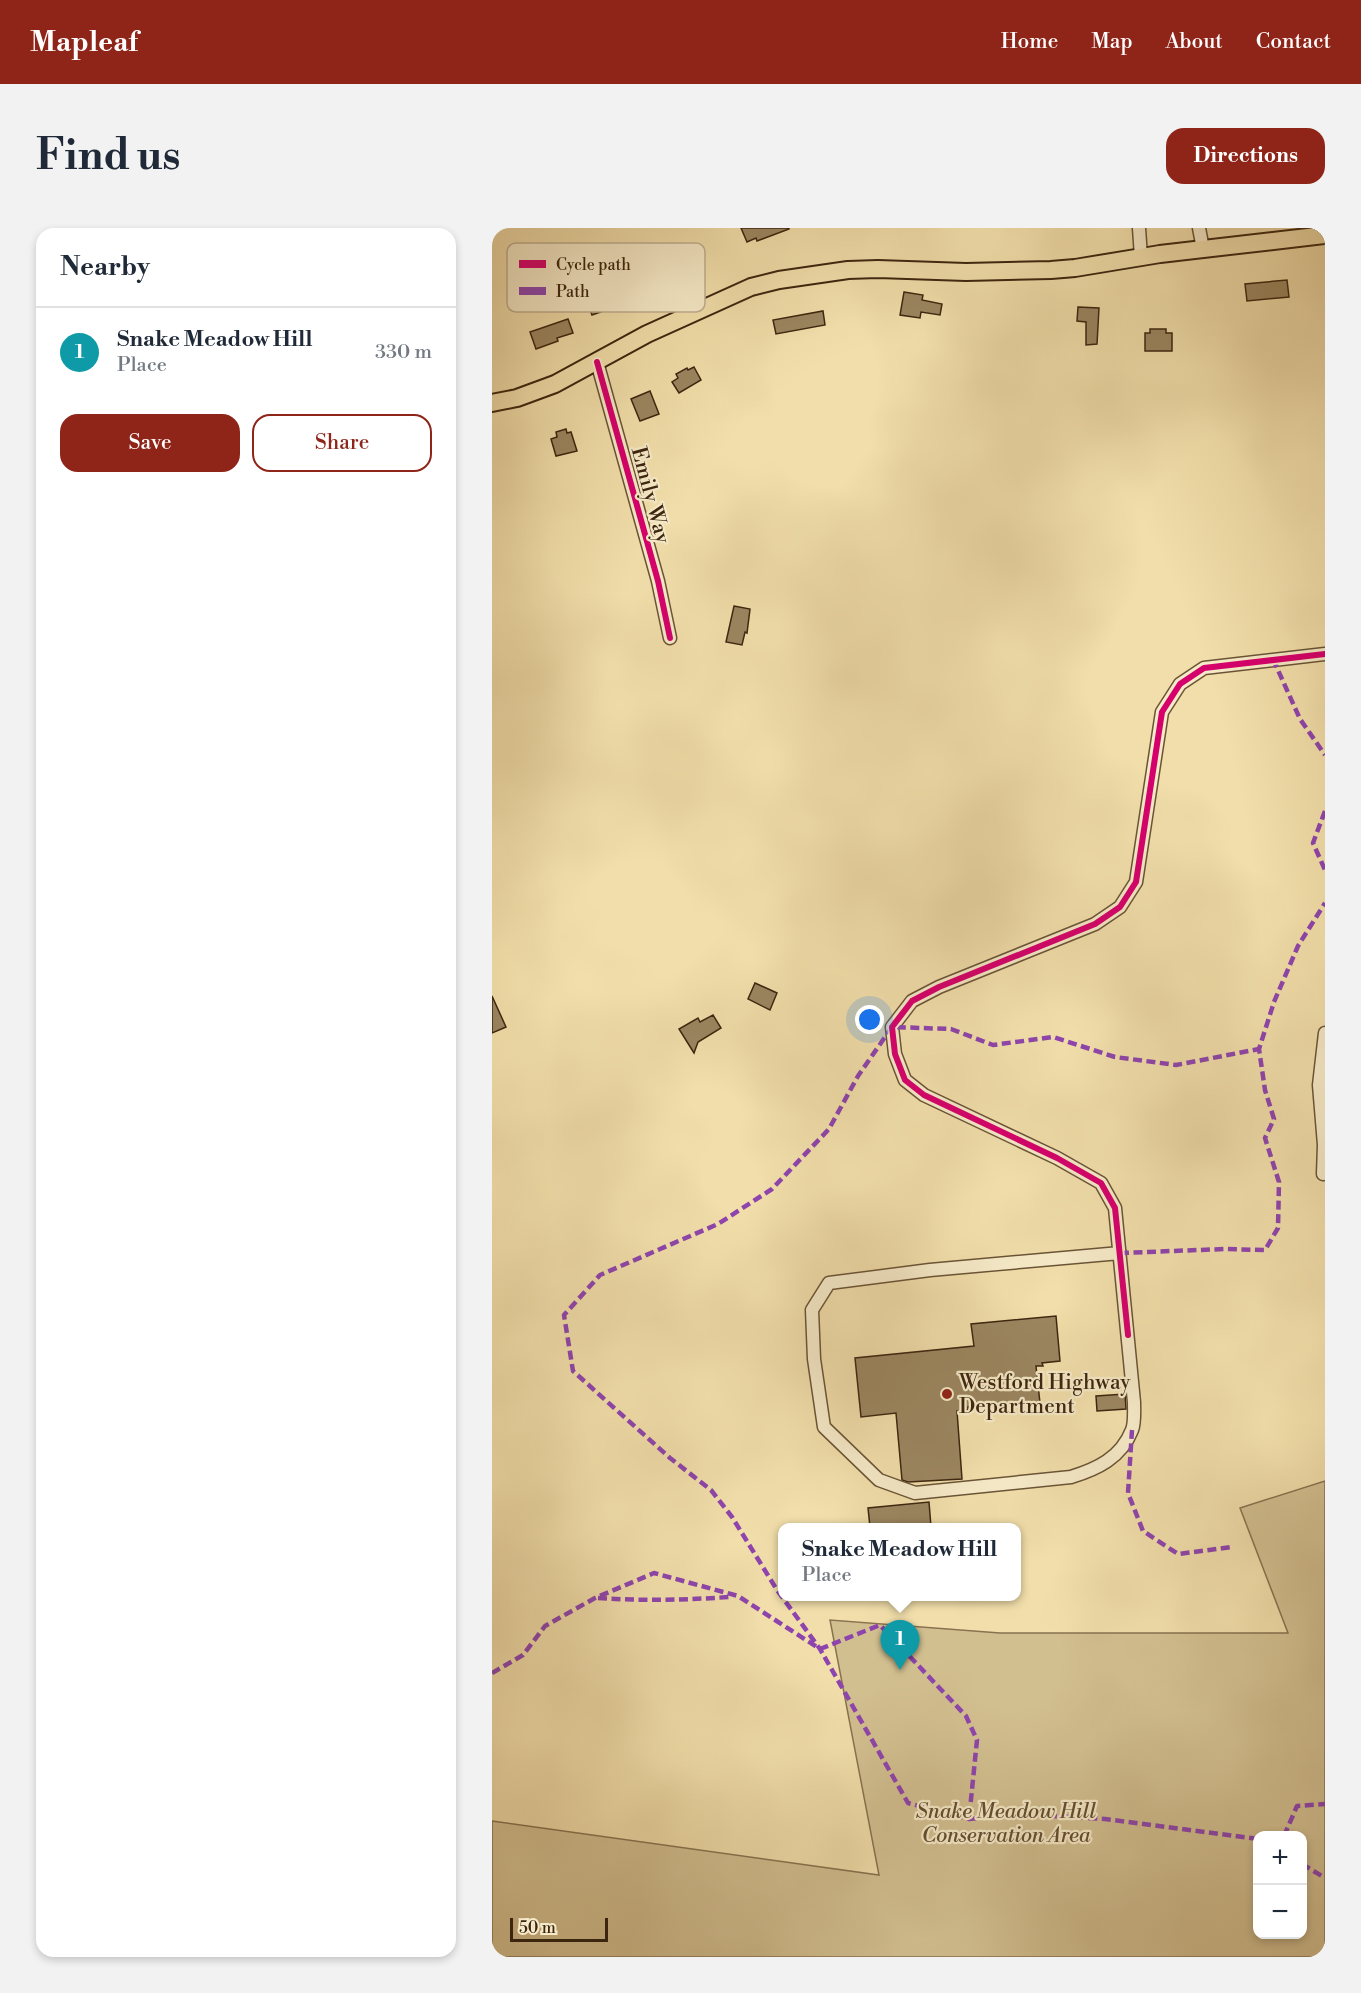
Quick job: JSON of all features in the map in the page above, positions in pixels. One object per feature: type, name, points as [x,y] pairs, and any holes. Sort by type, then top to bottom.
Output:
[{"type":"main road","points":[[705,308],[751,287],[803,275],[858,270],[966,272],[1051,270],[1325,234]]},
{"type":"main road","points":[[492,403],[517,398],[555,384],[647,334],[696,312]]},
{"type":"street","points":[[1138,228],[1141,257]]},
{"type":"street","points":[[1199,228],[1203,249]]},
{"type":"street","name":"Emily Way","points":[[597,362],[658,580],[670,638]]},
{"type":"street","points":[[1120,1253],[930,1270],[829,1283],[812,1310],[814,1359],[824,1427],[879,1480],[915,1493],[1071,1476],[1095,1470],[1117,1454],[1132,1430],[1134,1402],[1120,1253],[1115,1208],[1101,1183],[1057,1158],[924,1095],[905,1080],[895,1054],[891,1027],[912,1001],[939,987],[1095,924],[1120,908],[1136,882],[1162,712],[1180,684],[1204,668],[1325,654]]},
{"type":"street","points":[[1323,1174],[1324,1145],[1319,1085],[1325,1033]]},
{"type":"green space","name":"Snake Meadow Hill Conservation Area","points":[[1325,1481],[1325,1957],[492,1957],[492,1821],[879,1875],[830,1620],[1000,1633],[1288,1633],[1240,1508]]},
{"type":"building","points":[[741,228],[789,229],[757,241],[756,238],[747,242]]},
{"type":"building","points":[[1287,280],[1289,297],[1247,301],[1245,284]]},
{"type":"building","points":[[904,292],[923,295],[922,300],[942,304],[940,315],[921,312],[920,318],[900,315]]},
{"type":"building","points":[[1078,307],[1099,308],[1097,344],[1086,345],[1086,322],[1077,321]]},
{"type":"building","points":[[823,311],[825,325],[776,334],[773,320]]},
{"type":"building","points":[[568,319],[573,333],[536,349],[530,332]]},
{"type":"building","points":[[1150,329],[1166,329],[1166,333],[1172,333],[1172,351],[1145,351],[1145,333],[1150,333]]},
{"type":"building","points":[[694,367],[701,380],[679,393],[672,382],[678,378],[676,374]]},
{"type":"building","points":[[650,391],[659,414],[640,421],[631,399]]},
{"type":"building","points":[[566,429],[567,433],[571,432],[577,451],[556,456],[551,439],[557,437],[556,432]]},
{"type":"building","points":[[734,606],[750,609],[747,633],[745,632],[742,645],[726,642]]},
{"type":"building","points":[[755,983],[777,993],[770,1010],[748,999]]},
{"type":"building","points":[[492,996],[506,1027],[492,1033]]},
{"type":"building","points":[[713,1015],[721,1028],[698,1042],[694,1053],[679,1029],[698,1018],[700,1022]]},
{"type":"building","points":[[1056,1316],[1060,1361],[1036,1366],[1040,1403],[968,1407],[968,1410],[957,1411],[962,1479],[908,1482],[902,1480],[896,1413],[861,1417],[855,1358],[974,1346],[971,1324]]},
{"type":"building","points":[[1125,1394],[1126,1409],[1097,1411],[1096,1396]]},
{"type":"building","points":[[929,1502],[931,1523],[870,1523],[868,1508]]},
{"type":"marked path","points":[[1273,659],[1300,719],[1325,755]]},
{"type":"marked path","points":[[1325,811],[1313,843],[1325,870]]},
{"type":"marked path","points":[[1120,1253],[1225,1249],[1265,1250],[1278,1228],[1279,1182],[1265,1138],[1274,1119],[1265,1090],[1259,1049],[1274,1002],[1298,946],[1325,903]]},
{"type":"marked path","points":[[778,1591],[732,1517],[711,1490],[670,1458],[573,1371],[564,1315],[600,1275],[718,1224],[772,1189],[829,1129],[858,1076],[892,1027],[951,1029],[993,1045],[1053,1037],[1115,1057],[1176,1065],[1259,1049]]},
{"type":"marked path","points":[[1132,1430],[1128,1493],[1143,1531],[1178,1554],[1232,1547]]},
{"type":"marked path","points":[[492,1673],[523,1655],[545,1626],[595,1598],[654,1573],[738,1596],[820,1649],[880,1625],[966,1716],[977,1740],[969,1819]]},
{"type":"marked path","points":[[598,1598],[664,1600],[729,1597]]},
{"type":"marked path","points":[[785,1601],[820,1649],[908,1803],[969,1819],[1016,1814],[1105,1819],[1253,1838]]},
{"type":"marked path","points":[[1286,1831],[1297,1806],[1325,1804]]},
{"type":"marked path","points":[[1307,1867],[1325,1878]]},
{"type":"cycle path","points":[[597,362],[658,581],[670,638]]},
{"type":"cycle path","points":[[1128,1335],[1115,1208],[1101,1183],[1057,1158],[924,1095],[905,1080],[895,1054],[892,1027],[912,1001],[939,987],[1095,924],[1120,907],[1136,882],[1162,712],[1180,684],[1204,668],[1325,654]]},
{"type":"place","name":"Westford Highway Department","points":[[947,1394]]},
{"type":"place","name":"Snake Meadow Hill","points":[[900,1670]]}]
